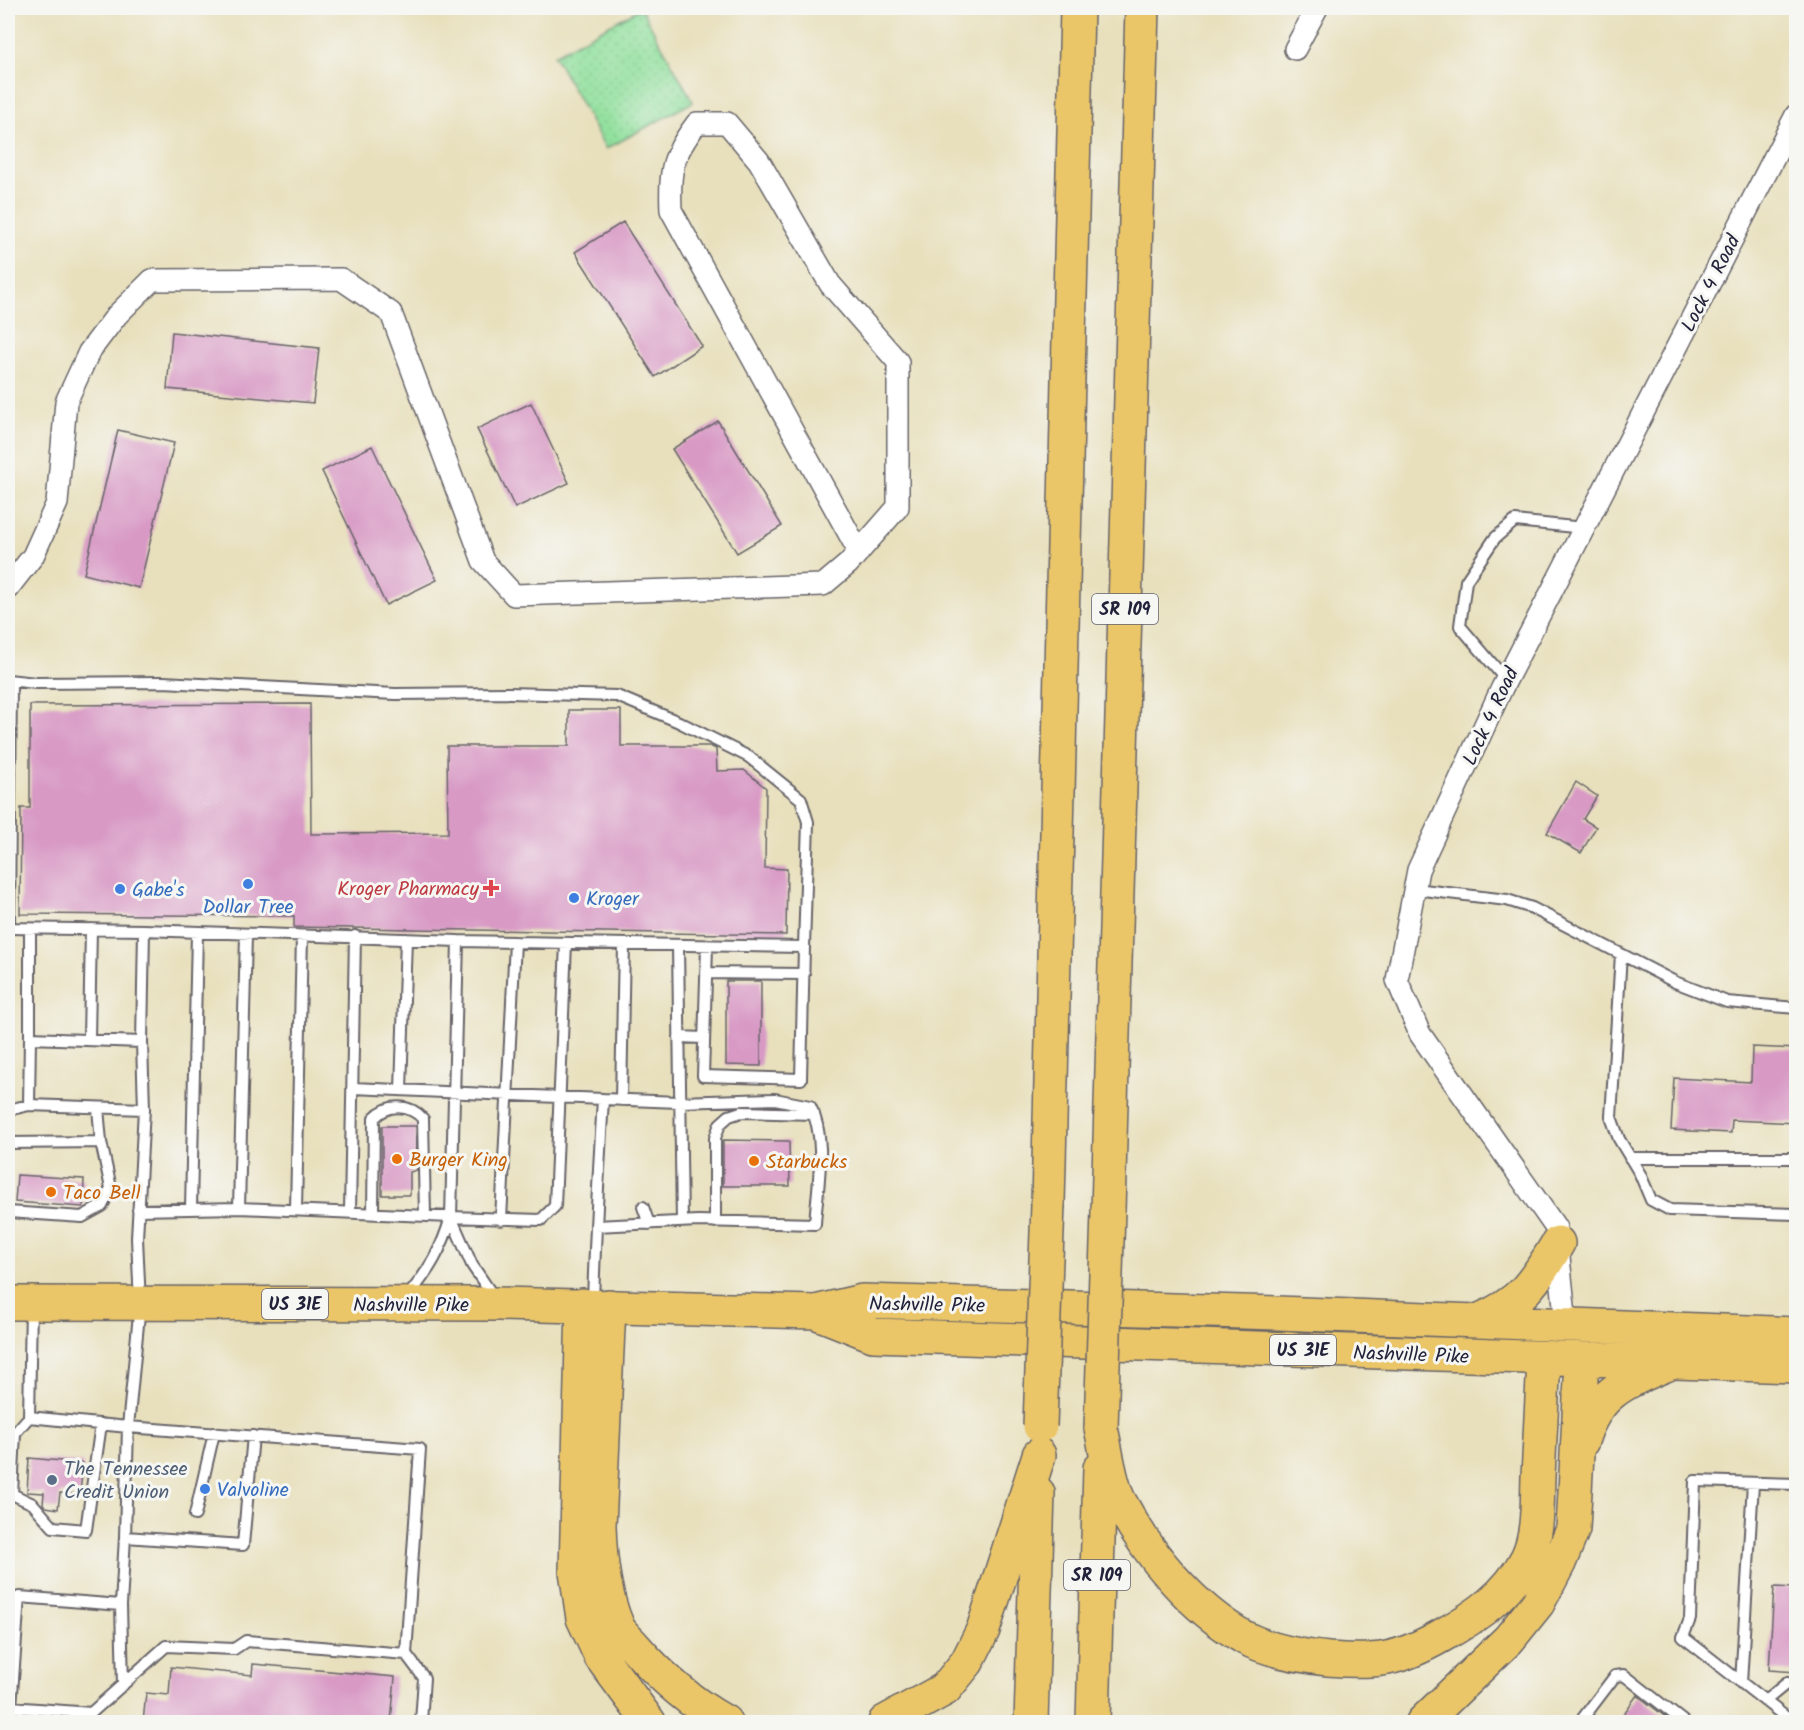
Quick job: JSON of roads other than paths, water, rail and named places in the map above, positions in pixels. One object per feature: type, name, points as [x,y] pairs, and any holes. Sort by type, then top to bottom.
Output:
[{"type":"main road","name":"SR 109","points":[[1031,1722],[1048,1204],[1077,8]]},
{"type":"main road","name":"SR 109","points":[[1093,1722],[1142,8]]},
{"type":"main road","points":[[1478,1321],[1505,1310],[1536,1281],[1558,1244]]},
{"type":"main road","name":"Nashville Pike","points":[[19,1303],[595,1305],[815,1312],[862,1301],[1797,1334]]},
{"type":"main road","points":[[595,1305],[576,1561],[583,1618],[601,1657],[649,1722]]},
{"type":"main road","points":[[595,1305],[600,1562],[609,1600],[618,1628],[646,1659],[674,1688],[725,1722]]},
{"type":"main road","name":"Nashville Pike","points":[[815,1312],[873,1335],[1797,1366]]},
{"type":"main road","points":[[1101,1428],[1119,1501],[1166,1570],[1191,1597],[1219,1621],[1246,1638],[1279,1651],[1356,1661],[1387,1660],[1415,1650],[1479,1614],[1506,1590],[1528,1556],[1536,1523],[1544,1359],[1566,1325]]},
{"type":"main road","points":[[1423,1722],[1509,1639],[1538,1603],[1573,1529],[1582,1360],[1566,1325]]},
{"type":"main road","points":[[1576,1460],[1588,1420],[1610,1392],[1670,1363]]},
{"type":"main road","points":[[885,1722],[945,1689],[967,1662],[983,1630],[1039,1441]]},
{"type":"street","points":[[1294,50],[1317,8]]},
{"type":"street","name":"Lock 4 Road","points":[[1566,1325],[1556,1228],[1420,1034],[1397,980],[1418,870],[1506,680],[1797,115]]},
{"type":"street","points":[[8,588],[33,556],[57,503],[66,402],[89,352],[117,315],[152,280],[341,279],[392,313],[483,561],[514,595],[823,585],[859,552],[898,507],[898,362],[830,284],[759,160],[727,123],[697,123],[679,146],[669,177],[670,210],[859,552]]},
{"type":"lane","points":[[1506,680],[1460,626],[1466,581],[1495,538],[1515,521],[1584,528]]},
{"type":"lane","points":[[707,946],[703,1076],[801,1079],[808,822],[801,799],[749,757],[679,722],[617,696],[509,693],[395,694],[163,682],[9,681],[8,928],[355,936],[458,941],[804,947]]},
{"type":"lane","points":[[1415,889],[1507,900],[1532,908],[1675,982],[1726,1002],[1797,1008]]},
{"type":"lane","points":[[29,1105],[30,928]]},
{"type":"lane","points":[[89,1039],[91,930]]},
{"type":"lane","points":[[123,1685],[121,1605],[128,1427],[140,1304],[138,1210],[144,1109],[142,1042],[144,930]]},
{"type":"lane","points":[[191,1208],[197,933]]},
{"type":"lane","points":[[239,1208],[246,935]]},
{"type":"lane","points":[[296,1209],[302,936]]},
{"type":"lane","points":[[350,1212],[355,936]]},
{"type":"lane","points":[[401,1090],[406,939]]},
{"type":"lane","points":[[402,1304],[433,1265],[451,1217],[456,1093],[458,941]]},
{"type":"lane","points":[[501,1220],[515,942]]},
{"type":"lane","points":[[138,1210],[296,1209],[541,1220],[555,1206],[566,943]]},
{"type":"lane","points":[[621,1100],[624,944]]},
{"type":"lane","points":[[678,946],[682,1222]]},
{"type":"lane","points":[[1620,954],[1611,1118],[1651,1200],[1670,1210],[1797,1214]]},
{"type":"lane","points":[[706,973],[804,974]]},
{"type":"lane","points":[[679,1037],[704,1038]]},
{"type":"lane","points":[[30,1038],[142,1042]]},
{"type":"lane","points":[[775,1099],[776,1079]]},
{"type":"lane","points":[[353,1088],[679,1102],[775,1099],[810,1106],[817,1119],[819,1162],[815,1224],[682,1222],[596,1226]]},
{"type":"lane","points":[[595,1305],[596,1226],[603,1099]]},
{"type":"lane","points":[[8,1110],[29,1105],[144,1109]]},
{"type":"lane","points":[[373,1213],[374,1118],[391,1107],[404,1107],[416,1110],[423,1119],[425,1216]]},
{"type":"lane","points":[[8,1212],[82,1217],[102,1206],[111,1188],[101,1142],[98,1108]]},
{"type":"lane","points":[[715,1222],[715,1138],[720,1124],[729,1116],[741,1112],[814,1114]]},
{"type":"lane","points":[[8,1143],[101,1142]]},
{"type":"lane","points":[[1630,1158],[1797,1158]]},
{"type":"lane","points":[[643,1207],[649,1224]]},
{"type":"lane","points":[[451,1217],[472,1265],[498,1304]]},
{"type":"lane","points":[[19,1303],[29,1417],[15,1433],[12,1494],[33,1504],[53,1527],[86,1530],[101,1424]]},
{"type":"lane","points":[[29,1417],[128,1427],[420,1449],[406,1654],[424,1678],[421,1722]]},
{"type":"lane","points":[[195,1515],[214,1434]]},
{"type":"lane","points":[[125,1537],[243,1545],[253,1436]]},
{"type":"lane","points":[[1792,1722],[1683,1637],[1690,1619],[1695,1481],[1797,1484]]},
{"type":"lane","points":[[1741,1683],[1753,1483]]},
{"type":"lane","points":[[121,1605],[19,1597],[9,1707],[91,1713],[166,1646],[234,1649],[246,1641],[406,1654]]},
{"type":"lane","points":[[1580,1722],[1615,1676],[1624,1675],[1684,1722]]},
{"type":"lane","points":[[1765,1701],[1787,1683],[1797,1684]]},
{"type":"place","name":"Dollar Tree","points":[[248,884]]},
{"type":"place","name":"Kroger Pharmacy","points":[[491,888]]},
{"type":"place","name":"Gabe's","points":[[120,889]]},
{"type":"place","name":"Kroger","points":[[574,898]]},
{"type":"place","name":"Burger King","points":[[397,1159]]},
{"type":"place","name":"Starbucks","points":[[754,1161]]},
{"type":"place","name":"Taco Bell","points":[[51,1192]]},
{"type":"place","name":"The Tennessee Credit Union","points":[[52,1480]]},
{"type":"place","name":"Valvoline","points":[[205,1489]]}]
